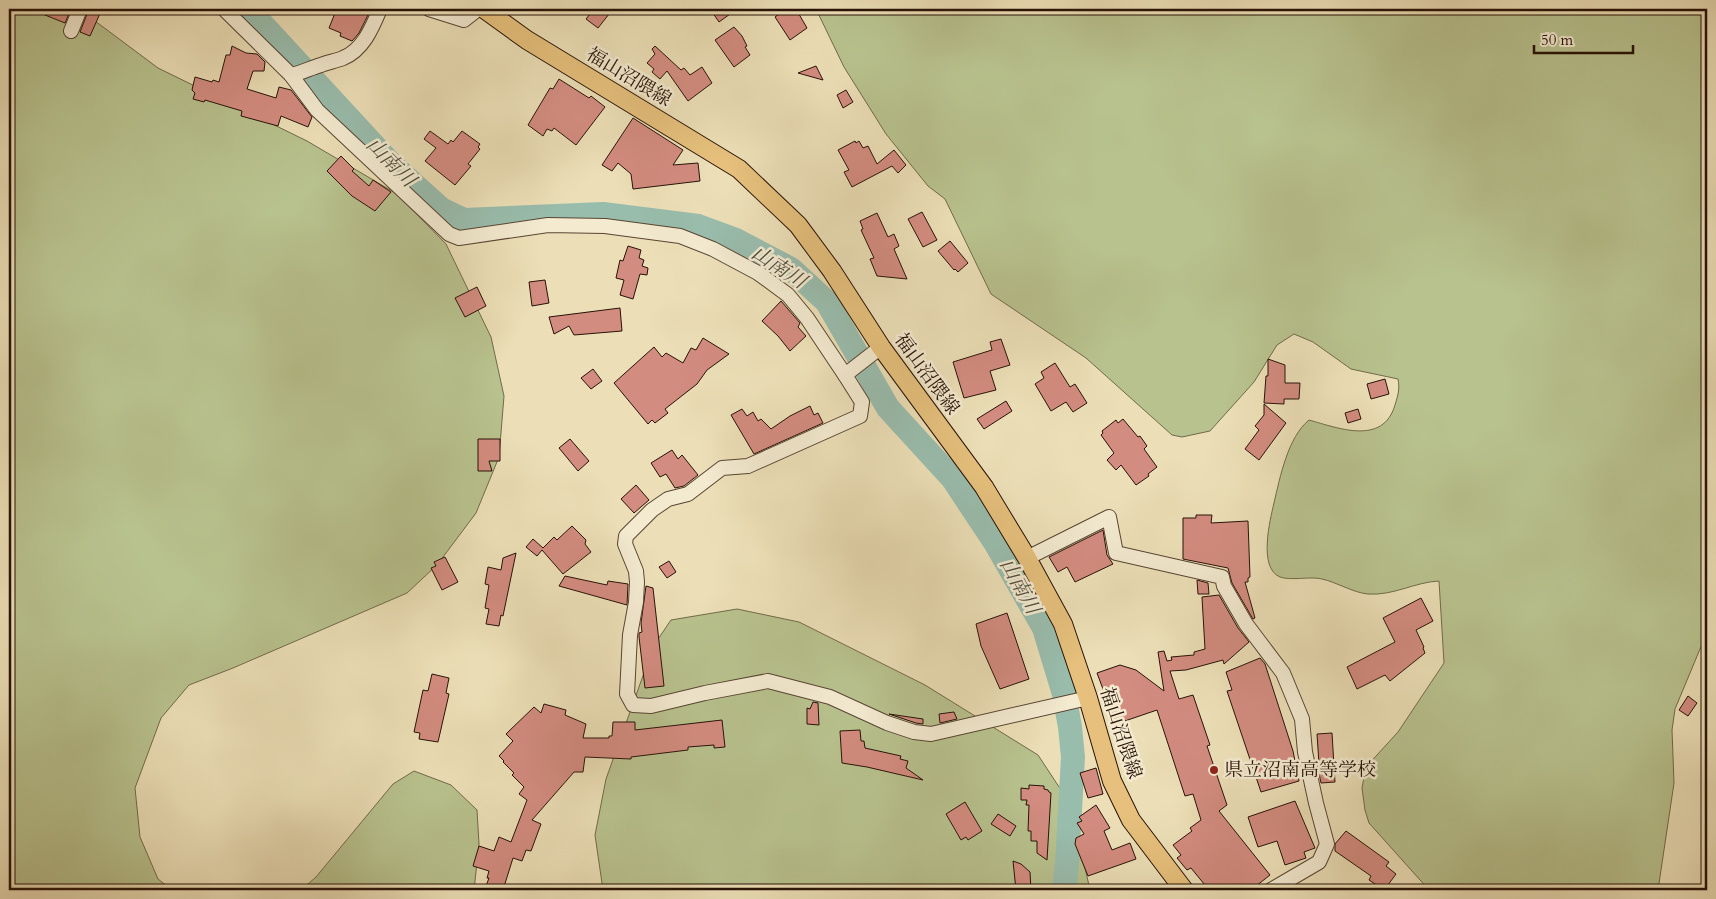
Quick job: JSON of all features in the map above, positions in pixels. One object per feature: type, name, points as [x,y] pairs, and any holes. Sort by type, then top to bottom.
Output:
[{"type":"main road","name":"福山沼隈線","points":[[484,9],[527,40],[739,169],[798,225],[832,271],[875,352],[984,487],[1027,558],[1063,624],[1083,699],[1112,781],[1131,820],[1184,890]]},
{"type":"street","points":[[71,31],[80,9]]},
{"type":"street","points":[[224,9],[295,75],[317,110],[449,234],[459,238],[548,225],[605,226],[680,236],[713,249],[758,273],[788,295],[807,318],[846,374],[862,402],[860,416],[748,466],[722,468],[688,494],[668,499],[660,504],[626,536],[625,544],[636,571],[636,602],[630,635],[627,694],[633,705],[651,706],[768,681],[830,697],[887,723],[914,732],[931,734],[1083,699]]},
{"type":"street","points":[[295,75],[344,58],[362,44],[374,25],[380,9]]},
{"type":"street","points":[[429,9],[464,20],[478,9]]},
{"type":"street","points":[[846,374],[875,352]]},
{"type":"street","points":[[1027,558],[1109,517],[1116,553],[1222,577],[1224,586],[1246,624],[1282,673],[1302,719],[1305,752],[1327,844],[1319,862],[1271,890]]},
{"type":"green space","points":[[9,9],[79,9],[158,68],[307,141],[397,194],[446,244],[491,337],[504,396],[499,457],[476,513],[437,565],[407,593],[189,685],[161,718],[135,788],[140,837],[158,879],[172,890],[9,890]]},
{"type":"green space","points":[[816,9],[1707,9],[1707,636],[1675,709],[1672,730],[1674,783],[1658,890],[1429,890],[1369,823],[1362,788],[1366,767],[1398,732],[1444,663],[1439,581],[1386,593],[1368,594],[1322,579],[1290,579],[1280,577],[1273,572],[1267,554],[1270,520],[1282,470],[1290,447],[1302,427],[1309,420],[1346,430],[1358,431],[1370,430],[1381,426],[1389,418],[1395,405],[1399,386],[1398,379],[1351,369],[1313,342],[1294,334],[1277,345],[1254,382],[1210,431],[1182,437],[1172,435],[1086,358],[991,294],[945,199],[928,186],[886,134],[844,67]]},
{"type":"green space","points":[[737,609],[799,622],[925,685],[1038,755],[1071,805],[1090,890],[603,890],[595,835],[606,779],[654,645],[671,620]]},
{"type":"green space","points":[[414,771],[451,785],[477,810],[479,844],[474,890],[301,890],[316,877],[393,784]]},
{"type":"building","points":[[30,9],[71,9],[65,23]]},
{"type":"building","points":[[89,9],[102,9],[90,36],[80,32]]},
{"type":"building","points":[[341,9],[371,9],[359,33],[352,41],[340,36],[341,33],[329,28],[335,13],[339,14]]},
{"type":"building","points":[[594,9],[613,9],[598,28],[586,19]]},
{"type":"building","points":[[710,9],[737,9],[719,22]]},
{"type":"building","points":[[776,9],[796,9],[807,28],[790,40],[775,17],[779,14]]},
{"type":"building","points":[[734,27],[742,36],[747,46],[745,47],[750,55],[734,67],[715,40]]},
{"type":"building","points":[[232,46],[246,53],[257,54],[265,62],[264,71],[253,71],[247,89],[276,98],[279,87],[291,90],[312,117],[308,127],[281,116],[278,126],[241,116],[242,111],[205,100],[204,102],[193,99],[195,93],[192,90],[195,77],[219,82],[226,55],[230,55]]},
{"type":"building","points":[[655,46],[681,70],[684,68],[690,75],[702,67],[712,83],[688,101],[667,71],[660,79],[652,72],[654,69],[647,63],[655,54],[652,49]]},
{"type":"building","points":[[816,66],[823,80],[798,73]]},
{"type":"building","points":[[559,79],[589,98],[591,96],[605,107],[576,145],[554,128],[552,131],[547,129],[543,136],[528,125],[550,88],[553,89]]},
{"type":"building","points":[[846,90],[853,102],[843,108],[837,95]]},
{"type":"building","points":[[633,118],[683,150],[673,165],[698,163],[700,181],[633,189],[631,174],[618,163],[612,171],[602,165]]},
{"type":"building","points":[[430,131],[448,144],[451,140],[453,142],[462,131],[480,144],[478,147],[480,149],[468,164],[471,166],[455,185],[425,161],[436,148],[424,139]]},
{"type":"building","points":[[855,141],[856,143],[859,141],[863,148],[868,146],[877,164],[894,150],[906,165],[898,173],[892,166],[852,187],[844,172],[849,170],[838,150]]},
{"type":"building","points":[[341,156],[354,169],[352,171],[369,186],[373,180],[391,192],[375,211],[352,196],[327,171]]},
{"type":"building","points":[[922,212],[937,240],[923,247],[908,219]]},
{"type":"building","points":[[877,213],[888,237],[894,234],[899,246],[894,249],[907,279],[877,276],[870,259],[874,258],[861,230],[863,229],[860,221]]},
{"type":"building","points":[[950,241],[968,263],[958,272],[954,270],[938,251]]},
{"type":"building","points":[[628,246],[641,250],[639,258],[644,260],[642,266],[648,268],[647,275],[640,274],[633,299],[620,295],[624,280],[616,278],[620,260],[623,261]]},
{"type":"building","points":[[545,280],[549,303],[532,306],[529,282]]},
{"type":"building","points":[[477,287],[486,306],[465,317],[455,298]]},
{"type":"building","points":[[781,301],[800,323],[798,327],[806,336],[790,351],[762,321]]},
{"type":"building","points":[[620,308],[622,331],[574,335],[569,326],[554,334],[549,317]]},
{"type":"building","points":[[703,338],[729,354],[707,370],[697,384],[665,409],[668,413],[655,423],[652,420],[648,424],[614,383],[654,347],[662,357],[666,353],[683,363],[691,348],[696,350]]},
{"type":"building","points":[[1001,339],[1010,365],[990,371],[996,390],[964,398],[953,362],[992,350],[990,342]]},
{"type":"building","points":[[1268,359],[1285,365],[1285,383],[1300,383],[1299,399],[1284,399],[1284,404],[1264,403],[1266,376],[1268,376]]},
{"type":"building","points":[[1055,363],[1070,387],[1075,384],[1087,403],[1073,412],[1066,402],[1051,411],[1035,384],[1044,378],[1041,372]]},
{"type":"building","points":[[593,369],[602,381],[591,389],[581,378]]},
{"type":"building","points":[[1385,379],[1389,394],[1371,399],[1367,384]]},
{"type":"building","points":[[1006,401],[1012,411],[984,429],[977,419]]},
{"type":"building","points":[[1264,404],[1286,423],[1259,460],[1245,449],[1259,430],[1255,426],[1264,415]]},
{"type":"building","points":[[810,406],[814,415],[818,413],[823,423],[754,454],[731,415],[742,409],[747,416],[753,412],[758,421],[761,419],[771,429],[790,416]]},
{"type":"building","points":[[1358,409],[1361,419],[1348,423],[1345,413]]},
{"type":"building","points":[[1123,419],[1138,437],[1140,436],[1147,446],[1144,449],[1157,467],[1148,474],[1149,476],[1136,485],[1121,465],[1116,470],[1107,460],[1114,453],[1101,435],[1102,431],[1116,420],[1118,423]]},
{"type":"building","points":[[478,439],[500,439],[500,461],[489,461],[492,471],[478,471]]},
{"type":"building","points":[[570,439],[589,461],[578,471],[559,448]]},
{"type":"building","points":[[672,450],[678,459],[682,455],[698,475],[684,486],[675,488],[666,474],[660,477],[651,463]]},
{"type":"building","points":[[636,485],[649,500],[634,513],[621,499]]},
{"type":"building","points":[[1196,515],[1212,515],[1211,523],[1248,521],[1250,577],[1248,582],[1245,582],[1255,618],[1253,619],[1232,583],[1228,568],[1183,559],[1183,518],[1196,518]]},
{"type":"building","points":[[572,526],[586,540],[585,544],[591,552],[563,574],[542,550],[537,556],[526,547],[533,539],[543,548],[554,537],[557,540]]},
{"type":"building","points":[[1103,530],[1107,555],[1113,564],[1075,582],[1067,567],[1058,572],[1049,557]]},
{"type":"building","points":[[516,553],[503,616],[501,615],[499,626],[486,624],[489,609],[485,608],[489,585],[485,584],[488,567],[501,570],[503,558]]},
{"type":"building","points":[[445,557],[458,582],[442,590],[431,568],[436,566],[434,562]]},
{"type":"building","points":[[669,561],[676,572],[667,578],[659,567]]},
{"type":"building","points":[[565,576],[607,585],[608,581],[628,584],[627,605],[559,586]]},
{"type":"building","points":[[1197,580],[1208,583],[1209,594],[1198,594]]},
{"type":"building","points":[[646,586],[653,588],[664,686],[645,688],[639,633],[642,632],[641,623]]},
{"type":"building","points":[[1219,595],[1238,628],[1249,642],[1224,664],[1223,660],[1186,670],[1170,671],[1179,699],[1193,695],[1210,745],[1207,746],[1227,805],[1219,811],[1270,875],[1251,890],[1209,890],[1191,868],[1187,870],[1177,858],[1181,855],[1173,845],[1192,831],[1190,828],[1201,820],[1193,794],[1185,796],[1157,710],[1116,724],[1097,673],[1120,665],[1136,670],[1164,691],[1158,652],[1164,651],[1167,661],[1172,660],[1171,657],[1194,655],[1194,652],[1205,649],[1202,597]]},
{"type":"building","points":[[1421,598],[1433,621],[1416,630],[1425,653],[1390,681],[1385,675],[1357,689],[1347,667],[1395,642],[1383,618]]},
{"type":"building","points":[[1007,613],[1029,679],[1000,689],[981,646],[976,624]]},
{"type":"building","points":[[1260,658],[1265,664],[1293,751],[1299,781],[1261,792],[1227,691],[1232,690],[1226,672]]},
{"type":"building","points":[[432,674],[449,678],[446,693],[449,694],[438,742],[419,739],[420,733],[414,732],[423,690],[428,691]]},
{"type":"building","points":[[1688,696],[1697,703],[1688,716],[1679,710]]},
{"type":"building","points":[[813,702],[818,703],[819,725],[807,724],[807,708],[810,709]]},
{"type":"building","points":[[544,704],[566,710],[565,715],[586,724],[583,738],[609,738],[609,736],[612,736],[613,722],[635,722],[635,730],[722,720],[725,747],[714,748],[714,745],[688,747],[688,750],[631,757],[631,759],[585,757],[583,772],[574,772],[532,820],[541,824],[531,851],[526,850],[522,861],[513,858],[503,890],[487,890],[489,871],[473,866],[479,846],[494,851],[499,837],[511,842],[527,800],[519,794],[524,787],[512,775],[514,773],[499,756],[513,741],[506,734],[534,707],[541,713]]},
{"type":"building","points":[[954,712],[957,719],[940,723],[939,714]]},
{"type":"building","points":[[889,714],[923,719],[923,724],[916,723]]},
{"type":"building","points":[[860,730],[861,741],[864,741],[865,748],[901,756],[900,759],[908,761],[906,768],[923,780],[842,763],[840,731]]},
{"type":"building","points":[[1332,733],[1335,782],[1321,783],[1317,764],[1319,764],[1317,734]]},
{"type":"building","points":[[1096,768],[1103,794],[1088,798],[1080,773]]},
{"type":"building","points":[[1029,785],[1044,786],[1044,789],[1051,793],[1047,860],[1037,853],[1037,841],[1031,841],[1031,831],[1028,831],[1029,805],[1026,805],[1027,800],[1021,800],[1021,788],[1029,789]]},
{"type":"building","points":[[1295,801],[1315,848],[1304,852],[1306,858],[1285,865],[1277,841],[1258,847],[1248,817]]},
{"type":"building","points":[[965,802],[982,831],[968,840],[966,837],[961,840],[946,814]]},
{"type":"building","points":[[1096,805],[1110,828],[1104,831],[1112,850],[1130,843],[1136,859],[1088,876],[1075,844],[1076,838],[1084,834],[1077,823],[1082,821],[1079,817]]},
{"type":"building","points":[[998,814],[1016,826],[1010,836],[991,824]]},
{"type":"building","points":[[1346,831],[1389,862],[1386,866],[1396,874],[1385,889],[1369,880],[1371,876],[1335,851],[1335,844]]},
{"type":"building","points":[[1013,861],[1021,864],[1030,872],[1031,890],[1016,890]]},
{"type":"waterway","name":"山南川","points":[[248,9],[390,163],[441,209],[464,220],[603,214],[698,226],[736,240],[791,269],[827,302],[888,408],[953,479],[996,544],[1044,628],[1064,694],[1073,757],[1064,890]]},
{"type":"place","name":"県立沼南高等学校","points":[[1214,770]]}]
